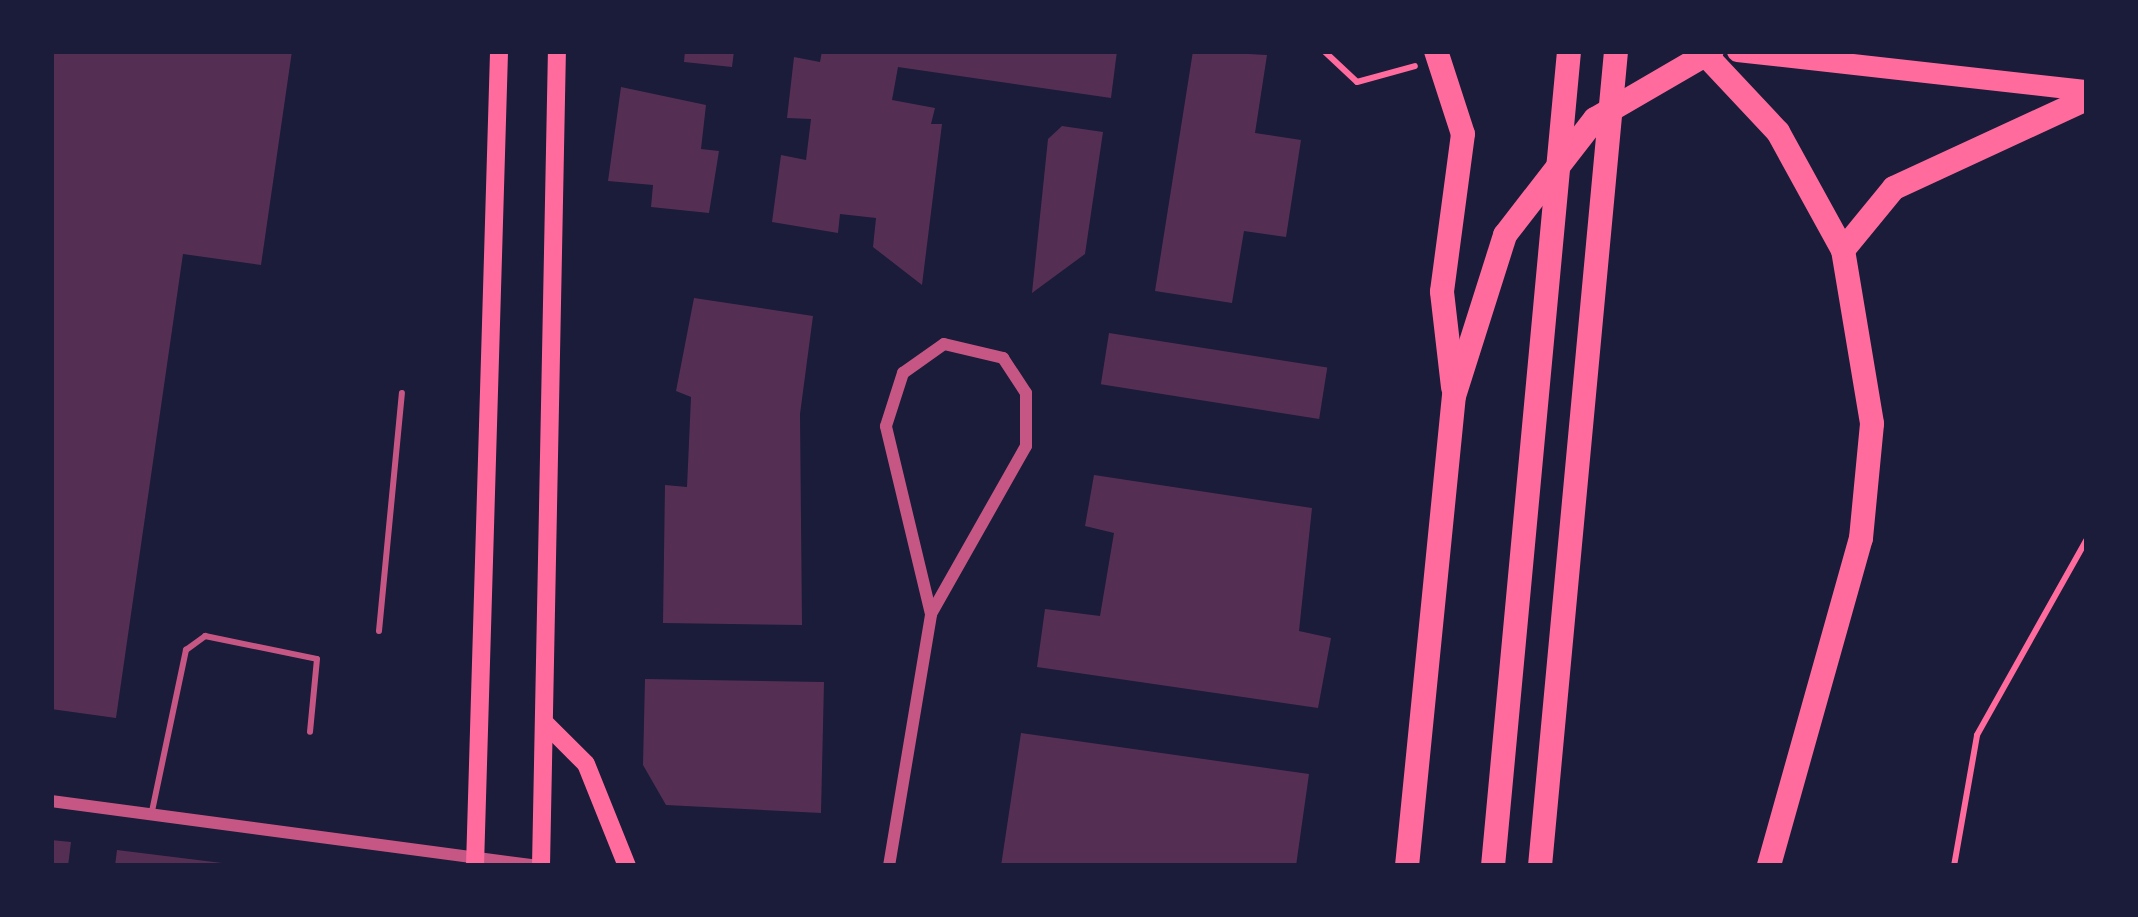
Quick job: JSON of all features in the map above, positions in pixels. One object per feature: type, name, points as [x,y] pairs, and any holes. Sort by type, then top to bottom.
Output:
[{"type":"highway","points":[[1492,866],[1569,51]]},
{"type":"highway","points":[[1540,866],[1616,51]]},
{"type":"highway","points":[[1407,866],[1454,396],[1505,235],[1532,188],[1594,119],[1707,52],[1778,132],[1843,250],[1868,374],[1869,480],[1768,866]]},
{"type":"highway","points":[[1438,53],[1463,134],[1442,292],[1454,396]]},
{"type":"highway","points":[[1843,250],[1894,188],[2087,94]]},
{"type":"main road","points":[[476,861],[499,51]]},
{"type":"main road","points":[[538,866],[557,51]]},
{"type":"main road","points":[[1737,51],[2087,94]]},
{"type":"main road","points":[[544,722],[586,764],[627,866]]},
{"type":"street","points":[[889,866],[932,614],[1026,446],[1026,393],[1003,358],[944,344],[903,373],[886,426],[932,614]]},
{"type":"street","points":[[51,802],[538,866]]},
{"type":"lane","points":[[379,631],[402,393]]},
{"type":"lane","points":[[152,816],[186,650],[205,636],[317,659],[310,732]]},
{"type":"path","points":[[1324,51],[1365,83],[1438,53]]},
{"type":"path","points":[[1954,866],[1977,735],[2087,539]]},
{"type":"building","points":[[51,51],[292,51],[261,265],[183,254],[116,718],[51,709]]},
{"type":"building","points":[[685,51],[734,51],[732,67],[684,62]]},
{"type":"building","points":[[822,51],[1117,51],[1111,98],[898,67],[892,100],[935,108],[931,124],[942,124],[922,285],[873,247],[876,218],[840,214],[838,233],[772,222],[781,155],[806,160],[811,119],[787,118],[794,57],[820,62]]},
{"type":"building","points":[[1193,51],[1267,55],[1255,133],[1301,140],[1286,237],[1244,231],[1232,303],[1155,291]]},
{"type":"building","points":[[621,87],[706,105],[701,149],[719,151],[709,213],[651,207],[653,185],[608,181]]},
{"type":"building","points":[[1062,126],[1103,132],[1085,254],[1032,293],[1048,139]]},
{"type":"building","points":[[694,298],[813,316],[800,414],[802,625],[663,623],[665,485],[687,487],[691,397],[676,391]]},
{"type":"building","points":[[1109,333],[1327,368],[1319,419],[1101,384]]},
{"type":"building","points":[[1094,475],[1312,508],[1299,631],[1331,638],[1318,708],[1037,667],[1045,609],[1100,616],[1114,533],[1085,526]]},
{"type":"building","points":[[645,679],[824,682],[821,813],[666,805],[643,765]]},
{"type":"building","points":[[1021,733],[1309,774],[1296,866],[1001,866]]},
{"type":"building","points":[[51,840],[71,842],[68,866],[51,866]]},
{"type":"building","points":[[117,850],[222,863],[222,866],[115,866]]}]
